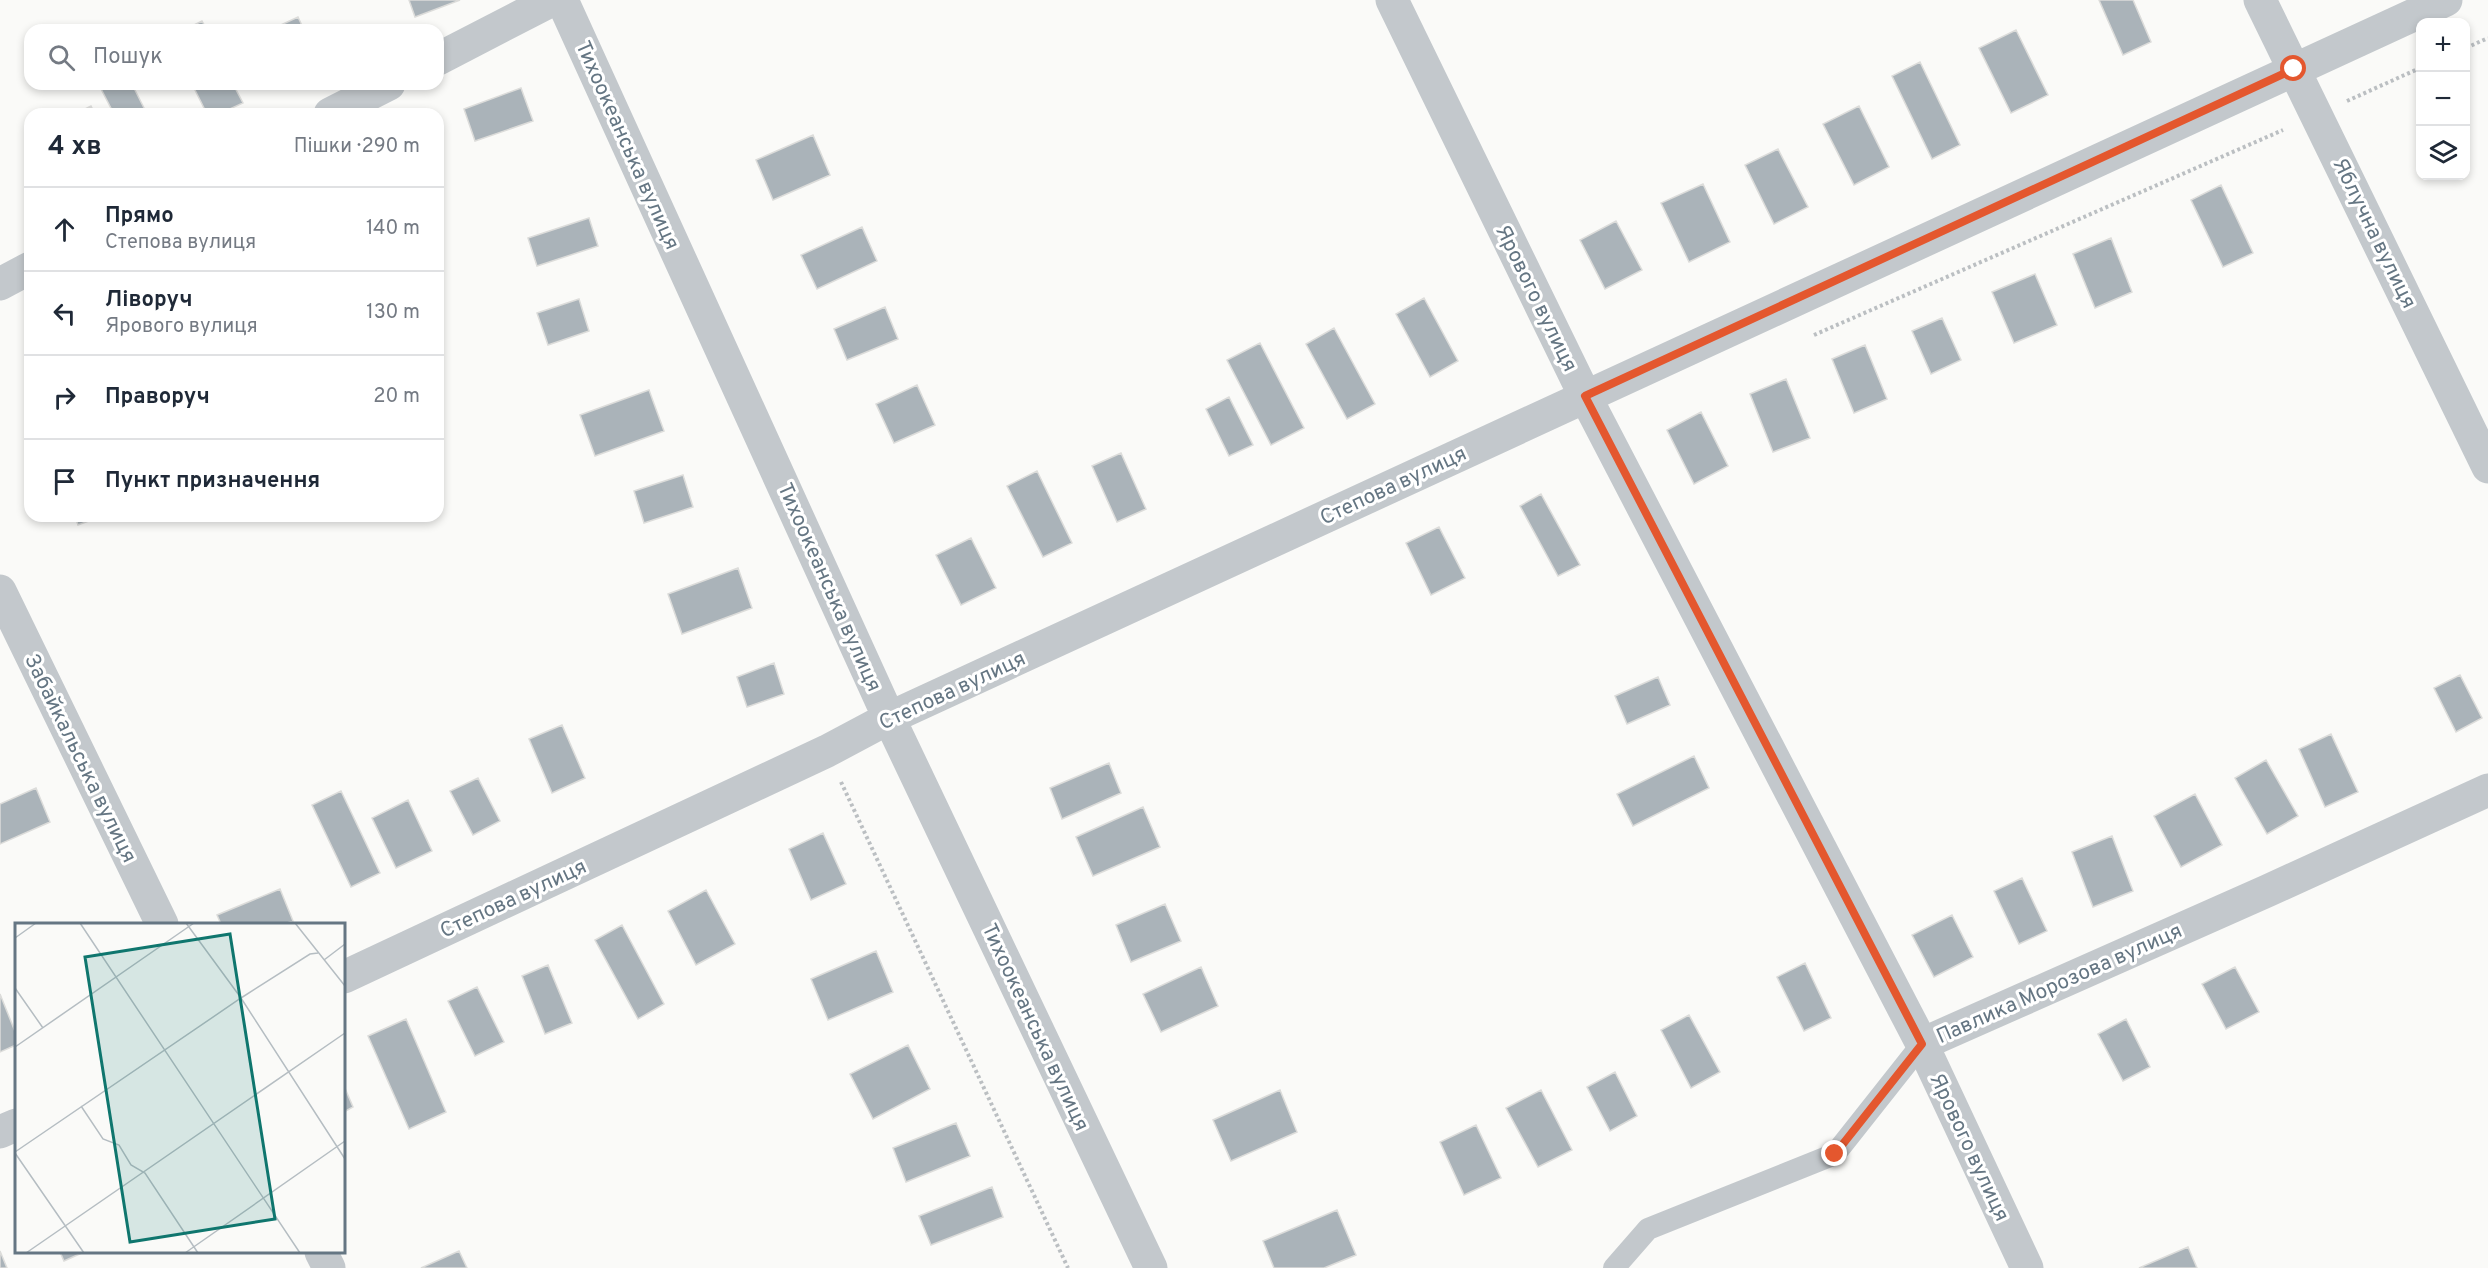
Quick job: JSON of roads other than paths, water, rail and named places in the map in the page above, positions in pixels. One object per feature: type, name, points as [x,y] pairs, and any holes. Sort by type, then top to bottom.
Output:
[{"type":"street","points":[[444,56],[552,0]]},
{"type":"street","name":"Тихоокеанська вулиця","points":[[562,0],[889,718],[1151,1268]]},
{"type":"street","name":"Ярового вулиця","points":[[1392,0],[1585,396],[1922,1044],[2027,1268]]},
{"type":"street","name":"Яблучна вулиця","points":[[2260,0],[2488,468]]},
{"type":"street","name":"Степова вулиця","points":[[345,977],[827,751],[889,718],[2446,0]]},
{"type":"street","points":[[342,108],[377,90]]},
{"type":"street","points":[[0,284],[24,271]]},
{"type":"street","name":"Забайкальська вулиця","points":[[0,591],[162,923]]},
{"type":"street","name":"Павлика Морозова вулиця","points":[[1922,1044],[2488,790]]},
{"type":"street","points":[[0,1132],[15,1125]]},
{"type":"street","points":[[322,1253],[329,1268]]},
{"type":"lane","name":"Павлика Морозова вулиця","points":[[1614,1268],[1648,1229],[1835,1154],[1922,1044]]}]
